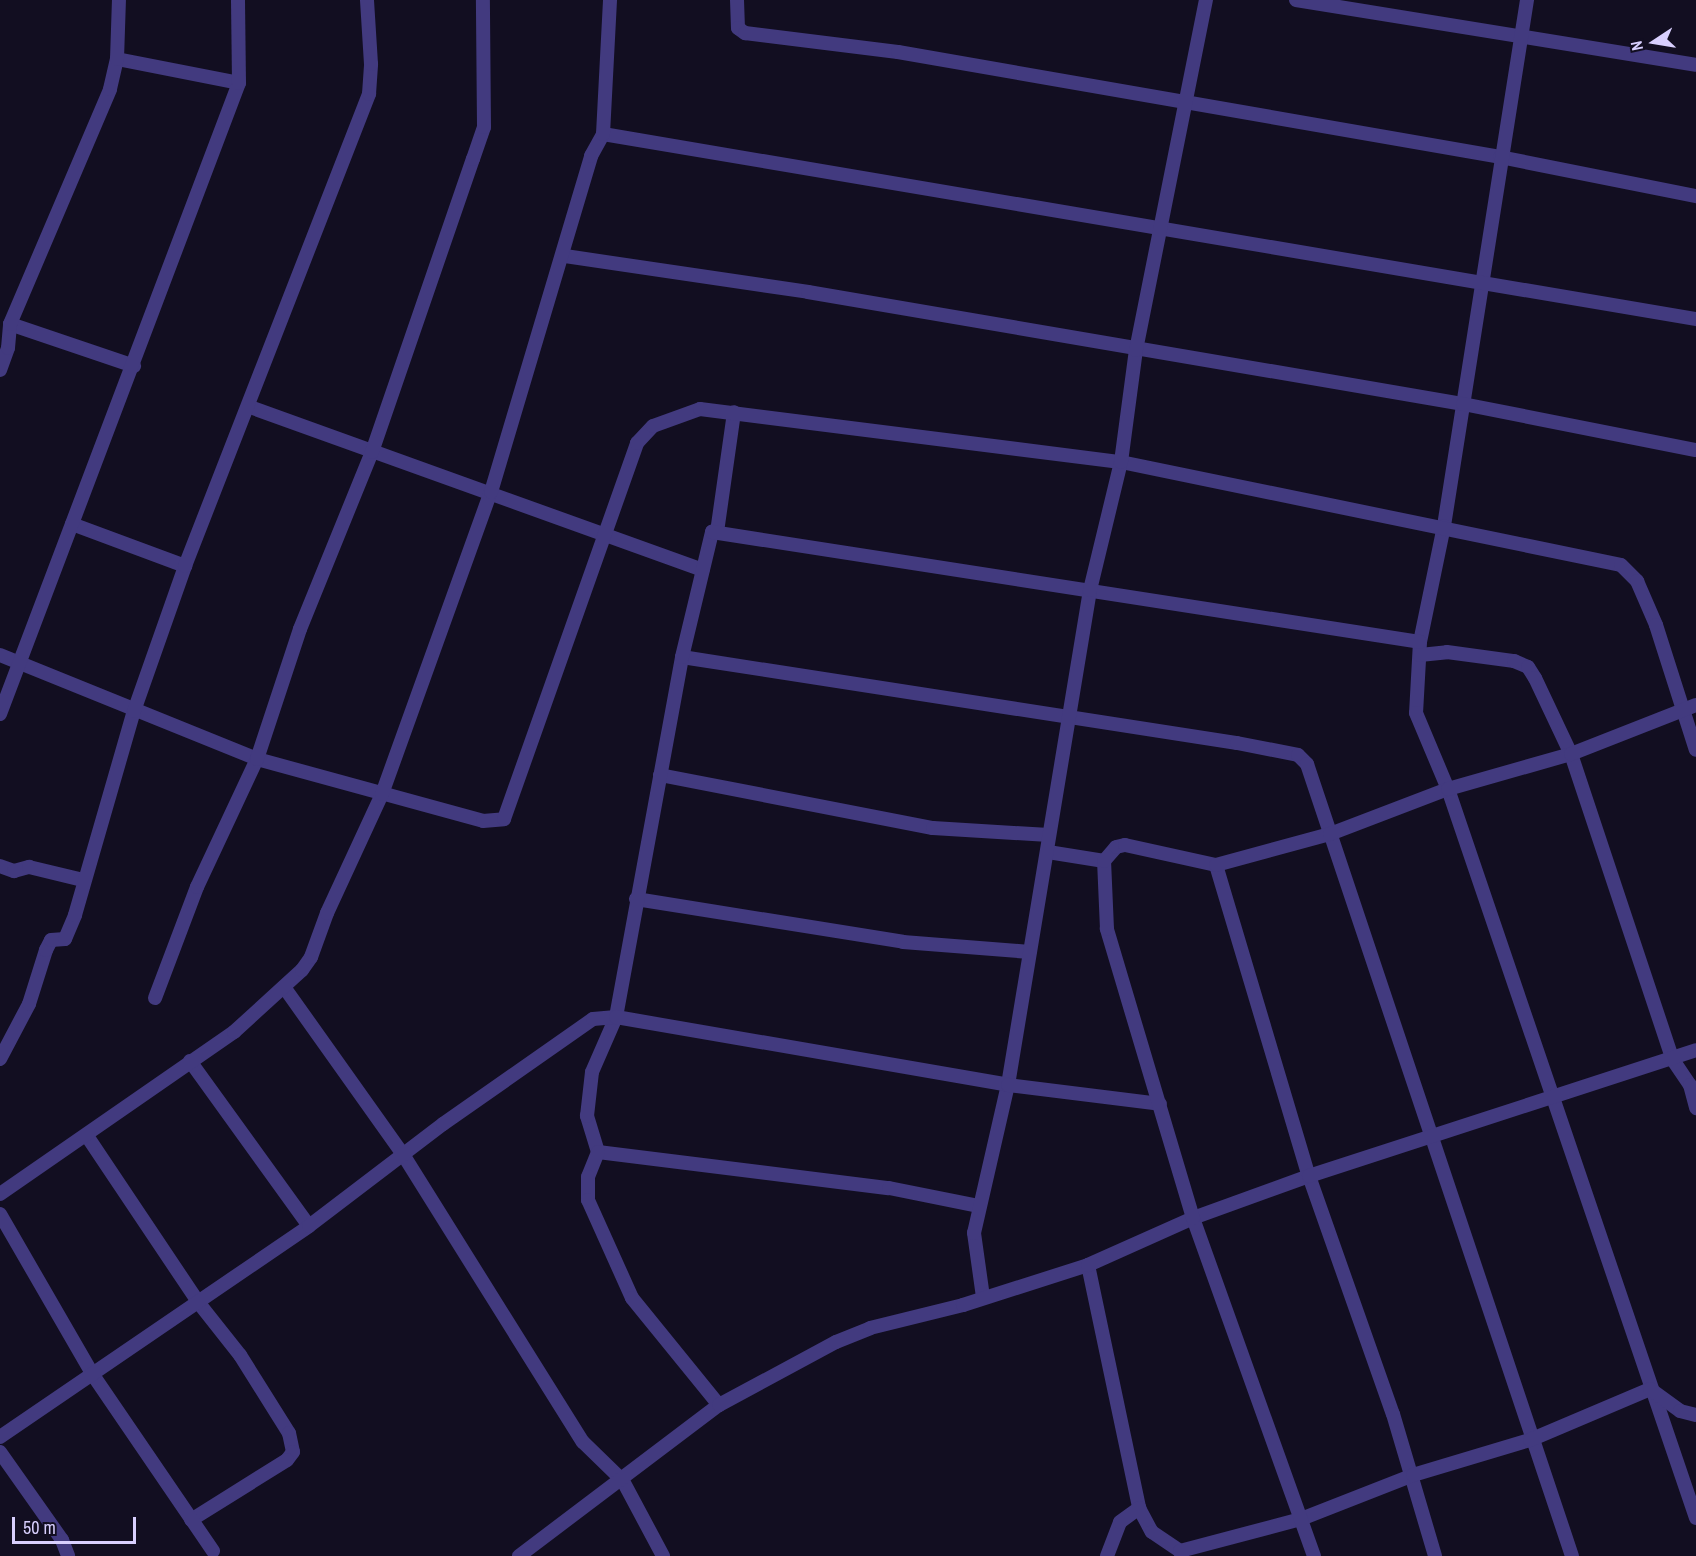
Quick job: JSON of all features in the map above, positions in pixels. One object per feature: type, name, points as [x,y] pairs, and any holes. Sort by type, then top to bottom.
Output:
[{"type":"street","points":[[0,370],[8,348],[10,324],[110,89],[117,59],[119,0]]},
{"type":"street","points":[[0,714],[18,662],[134,366],[239,83],[238,0]]},
{"type":"street","points":[[0,1059],[29,1004],[51,940],[65,939],[134,711],[185,566],[250,407],[369,94],[371,64],[367,0]]},
{"type":"street","points":[[155,999],[197,888],[256,759],[300,629],[372,452],[484,127],[483,0]]},
{"type":"street","points":[[0,1194],[87,1136],[234,1032],[284,987],[311,957],[327,913],[382,795],[491,492],[565,256],[591,156],[603,134],[610,0]]},
{"type":"street","points":[[737,0],[738,28],[745,33],[898,52],[1185,104],[1500,157],[1696,196]]},
{"type":"street","points":[[983,1297],[974,1233],[987,1188],[1008,1085],[1048,852],[1048,835],[1072,716],[1090,590],[1121,462],[1136,350],[1206,0]]},
{"type":"street","points":[[1296,0],[1696,65]]},
{"type":"street","points":[[1527,0],[1500,157],[1444,526],[1420,648],[1416,713],[1448,789],[1650,1389],[1696,1518]]},
{"type":"street","points":[[117,59],[239,83]]},
{"type":"street","points":[[603,134],[1696,319]]},
{"type":"street","points":[[565,256],[808,292],[1136,350],[1463,404],[1696,450]]},
{"type":"street","points":[[10,324],[134,366]]},
{"type":"street","points":[[250,407],[703,570]]},
{"type":"street","points":[[0,655],[256,759],[483,821],[504,819],[606,537],[637,443],[653,426],[700,409],[1121,462],[1444,526],[1621,565],[1637,581],[1656,625],[1696,750]]},
{"type":"street","points":[[717,532],[734,412]]},
{"type":"street","points":[[72,524],[185,566]]},
{"type":"street","points":[[719,1405],[632,1298],[588,1200],[588,1177],[598,1152],[587,1116],[592,1072],[616,1017],[682,657],[707,544],[712,532],[1090,590],[1420,648],[1493,657],[1528,668],[1571,754],[1672,1060],[1690,1085],[1696,1108]]},
{"type":"street","points":[[682,657],[1072,716],[1298,754],[1307,764],[1530,1440],[1572,1556]]},
{"type":"street","points":[[1314,1556],[1193,1218],[1107,929],[1104,861],[1116,847],[1125,845],[1216,865],[1330,834],[1448,789],[1571,754],[1696,705]]},
{"type":"street","points":[[660,775],[933,828],[1048,835]]},
{"type":"street","points":[[1048,852],[1104,861]]},
{"type":"street","points":[[1216,865],[1309,1176],[1413,1475],[1435,1556]]},
{"type":"street","points":[[0,866],[14,871],[29,867],[83,880]]},
{"type":"street","points":[[636,899],[903,942],[1030,952]]},
{"type":"street","points":[[284,987],[404,1156],[583,1442],[623,1481],[663,1556]]},
{"type":"street","points":[[0,1437],[309,1226],[404,1156],[442,1124],[593,1019],[616,1017],[1008,1085],[1160,1104]]},
{"type":"street","points":[[524,1555],[719,1405],[836,1342],[870,1328],[1088,1265],[1193,1218],[1309,1176],[1430,1135],[1672,1060],[1696,1050]]},
{"type":"street","points":[[190,1061],[309,1226]]},
{"type":"street","points":[[87,1136],[198,1302],[240,1355],[289,1433],[293,1452],[287,1460],[191,1520]]},
{"type":"street","points":[[598,1152],[878,1187],[980,1206]]},
{"type":"street","points":[[0,1214],[93,1375],[213,1551]]},
{"type":"street","points":[[1088,1265],[1139,1508],[1152,1532],[1181,1553],[1301,1519],[1413,1475],[1530,1440],[1650,1389]]},
{"type":"street","points":[[1650,1389],[1680,1412],[1696,1415]]},
{"type":"street","points":[[0,1452],[62,1540],[68,1556]]},
{"type":"street","points":[[1107,1556],[1120,1522],[1139,1508]]}]
